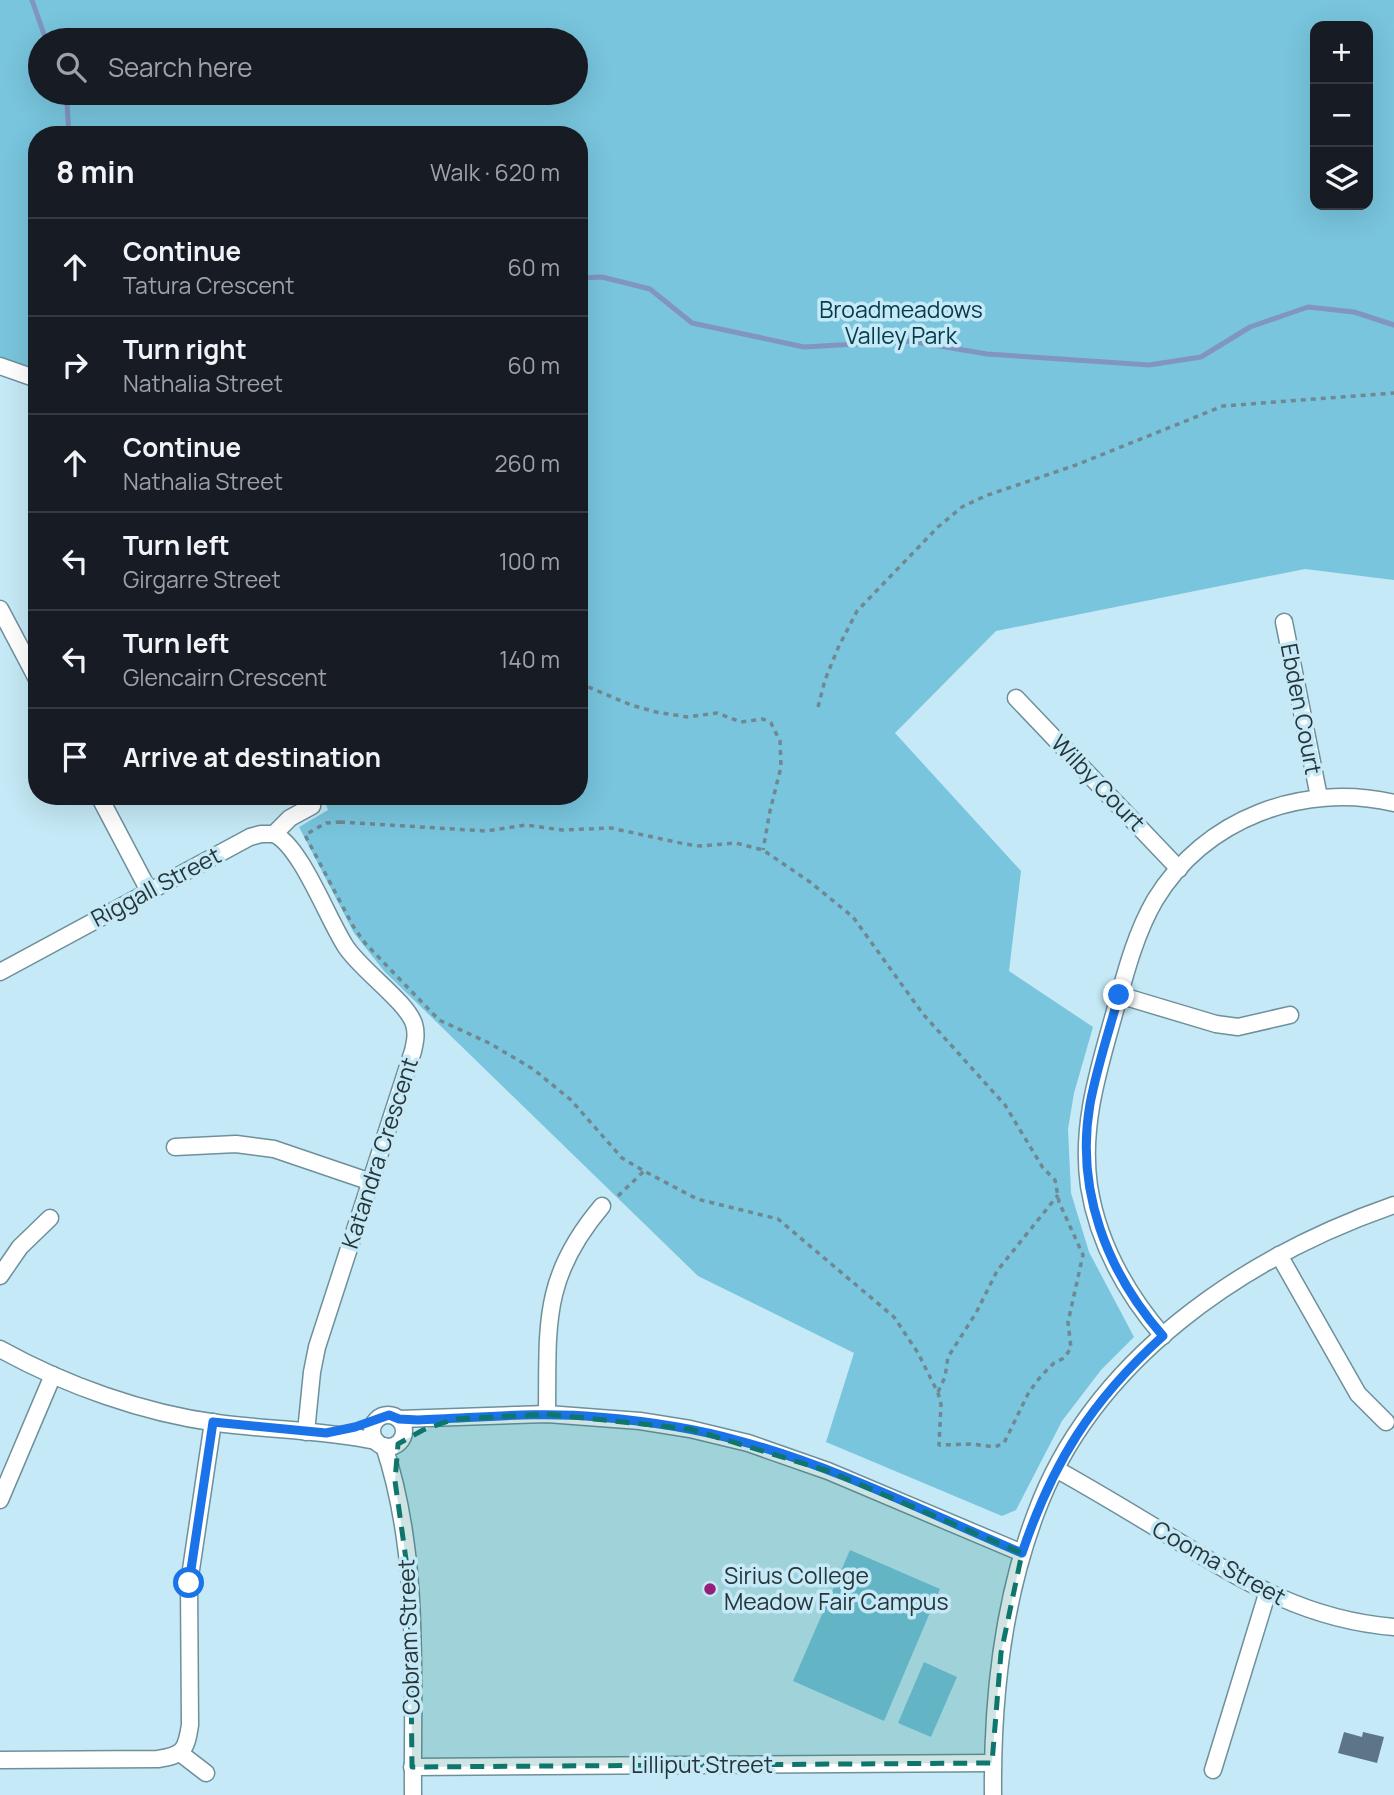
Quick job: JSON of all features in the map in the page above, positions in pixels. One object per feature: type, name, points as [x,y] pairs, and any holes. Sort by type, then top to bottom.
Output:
[{"type":"street","points":[[0,366],[28,376]]},
{"type":"street","points":[[0,609],[28,662]]},
{"type":"street","name":"Ebden Court","points":[[1284,622],[1319,797]]},
{"type":"street","name":"Wilby Court","points":[[1016,698],[1179,869]]},
{"type":"street","points":[[1163,1336],[1146,1317],[1109,1255],[1093,1207],[1089,1185],[1087,1140],[1090,1102],[1119,995],[1144,922],[1156,900],[1179,869],[1226,830],[1254,815],[1299,800],[1319,797],[1344,796],[1394,803]]},
{"type":"street","points":[[104,805],[149,891]]},
{"type":"street","name":"Riggall Street","points":[[0,972],[250,837],[274,834],[290,818],[312,806]]},
{"type":"street","name":"Katandra Crescent","points":[[274,834],[282,838],[295,854],[347,949],[410,1015],[415,1028],[413,1051],[317,1347],[306,1432]]},
{"type":"street","points":[[1119,995],[1216,1024],[1238,1027],[1290,1015]]},
{"type":"street","points":[[175,1147],[236,1144],[274,1149],[371,1182]]},
{"type":"street","points":[[993,1795],[992,1763],[1001,1653],[1022,1553],[1036,1512],[1076,1434],[1120,1378],[1163,1336],[1206,1302],[1279,1255],[1322,1233],[1394,1205]]},
{"type":"street","points":[[547,1414],[548,1323],[551,1300],[576,1238],[602,1206]]},
{"type":"street","points":[[0,1276],[20,1247],[50,1218]]},
{"type":"street","points":[[1279,1255],[1358,1394],[1386,1422]]},
{"type":"street","points":[[0,1349],[53,1375],[122,1400],[213,1422],[390,1442],[454,1419]]},
{"type":"street","points":[[0,1500],[53,1375]]},
{"type":"street","points":[[399,1419],[547,1414],[639,1421],[739,1440],[828,1471],[1022,1553]]},
{"type":"street","points":[[326,1433],[375,1421],[384,1415],[395,1416],[404,1428],[390,1442]]},
{"type":"street","points":[[375,1421],[372,1432],[390,1442]]},
{"type":"street","points":[[0,1760],[158,1759],[176,1756],[185,1748],[190,1726],[189,1583],[213,1422]]},
{"type":"street","name":"Cobram Street","points":[[390,1442],[410,1588],[413,1795]]},
{"type":"street","name":"Cooma Street","points":[[1056,1469],[1267,1594],[1310,1610],[1394,1627]]},
{"type":"street","points":[[1213,1770],[1267,1594]]},
{"type":"street","points":[[180,1753],[206,1773]]},
{"type":"street","name":"Lilliput Street","points":[[412,1767],[992,1763]]},
{"type":"path","points":[[818,707],[825,680],[857,611],[937,527],[962,507],[1223,407],[1394,393]]},
{"type":"path","points":[[588,687],[631,705],[656,712],[687,717],[717,713],[741,722],[763,719],[771,723],[780,741],[781,767],[763,850]]},
{"type":"path","points":[[340,822],[486,831],[526,825],[562,830],[618,828],[685,844],[700,846],[736,843],[763,850],[810,882],[853,918],[923,1014],[1005,1105],[1043,1168],[1055,1180],[1058,1195],[1083,1255],[1068,1322],[1071,1345],[1069,1353],[1041,1376],[1017,1414],[1007,1438],[995,1447],[958,1443],[939,1445],[942,1404],[918,1353],[894,1317],[778,1219],[697,1199],[644,1171],[622,1158],[571,1100],[533,1069],[489,1043],[439,1020],[359,934],[305,835],[326,823],[340,822]]},
{"type":"path","points":[[618,1196],[644,1171]]},
{"type":"path","points":[[938,1393],[945,1377],[948,1357],[976,1314],[997,1271],[1058,1195]]},
{"type":"highlighted area","points":[[547,1414],[690,1429],[828,1471],[1022,1553],[1001,1653],[992,1763],[412,1767],[410,1588],[395,1481],[398,1444],[423,1430],[454,1419]]},
{"type":"green space","name":"Broadmeadows Valley Park","points":[[0,0],[1394,0],[1394,580],[1305,569],[996,631],[895,733],[1021,871],[1009,971],[1093,1027],[1074,1093],[1068,1129],[1071,1193],[1089,1252],[1134,1337],[1101,1370],[1062,1421],[1016,1510],[1002,1516],[826,1442],[854,1353],[698,1276],[384,971],[354,933],[299,827],[328,810],[326,805],[588,805],[588,126],[28,126],[28,367],[0,357]]},
{"type":"green space","points":[[850,1550],[940,1589],[884,1721],[793,1681]]},
{"type":"green space","points":[[924,1662],[957,1677],[931,1737],[898,1723]]},
{"type":"building","points":[[1344,1732],[1362,1737],[1363,1732],[1384,1737],[1377,1763],[1338,1753]]},
{"type":"waterway","points":[[32,0],[42,28]]},
{"type":"waterway","points":[[67,105],[68,126]]},
{"type":"waterway","points":[[588,278],[602,277],[650,289],[692,323],[804,347],[910,341],[987,354],[1149,365],[1201,357],[1250,327],[1308,307],[1354,312],[1394,325]]},
{"type":"place","name":"Sirius College Meadow Fair Campus","points":[[710,1589]]},
{"type":"route","points":[[189,1583],[213,1422],[326,1433],[375,1421],[384,1415],[418,1420],[547,1414],[596,1416],[690,1429],[780,1452],[1022,1553],[1047,1487],[1076,1434],[1120,1378],[1163,1336],[1146,1317],[1109,1255],[1100,1232],[1089,1185],[1086,1160],[1090,1102],[1119,995]]}]
